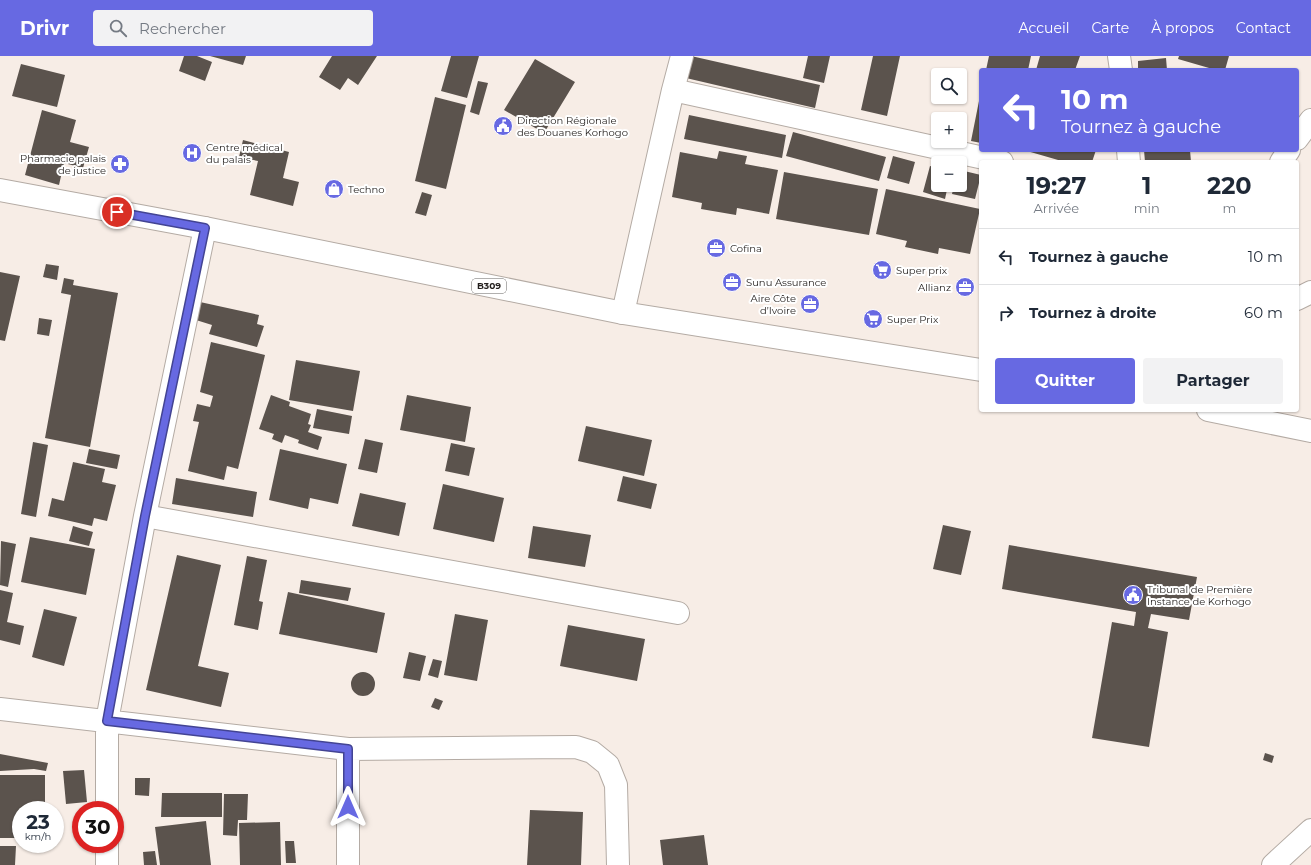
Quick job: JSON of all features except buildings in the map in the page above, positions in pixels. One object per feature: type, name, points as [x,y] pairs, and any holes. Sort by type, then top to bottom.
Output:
[{"type":"street","points":[[623,313],[672,90],[682,56]]},
{"type":"street","points":[[1119,56],[1121,68]]},
{"type":"street","points":[[672,90],[993,160]]},
{"type":"street","points":[[1299,136],[1311,120]]},
{"type":"street","name":"B309","points":[[0,190],[205,228],[623,313],[979,370]]},
{"type":"street","points":[[107,801],[107,721],[145,516],[205,228]]},
{"type":"street","points":[[1299,298],[1311,292]]},
{"type":"street","points":[[1218,412],[1311,431]]},
{"type":"street","points":[[145,516],[678,613]]},
{"type":"street","points":[[0,709],[348,749],[576,747],[592,752],[608,765],[616,785],[618,865]]},
{"type":"street","points":[[348,749],[348,865]]},
{"type":"street","points":[[1272,865],[1311,830]]},
{"type":"street","points":[[107,853],[107,865]]},
{"type":"place","name":"Direction Régionale des Douanes Korhogo","points":[[503,126]]},
{"type":"place","name":"Centre médical du palais","points":[[192,153]]},
{"type":"place","name":"Pharmacie palais de justice","points":[[120,164]]},
{"type":"place","name":"Techno","points":[[334,189]]},
{"type":"place","name":"Cofina","points":[[716,248]]},
{"type":"place","name":"Super prix","points":[[882,270]]},
{"type":"place","name":"Sunu Assurance","points":[[732,282]]},
{"type":"place","name":"Allianz","points":[[965,287]]},
{"type":"place","name":"Aire Côte d’Ivoire","points":[[810,304]]},
{"type":"place","name":"Super Prix","points":[[873,319]]},
{"type":"place","name":"Tribunal de Première Instance de Korhogo","points":[[1133,595]]},
{"type":"route","points":[[117,212],[205,228],[145,516],[107,721],[348,749],[348,807]]}]
